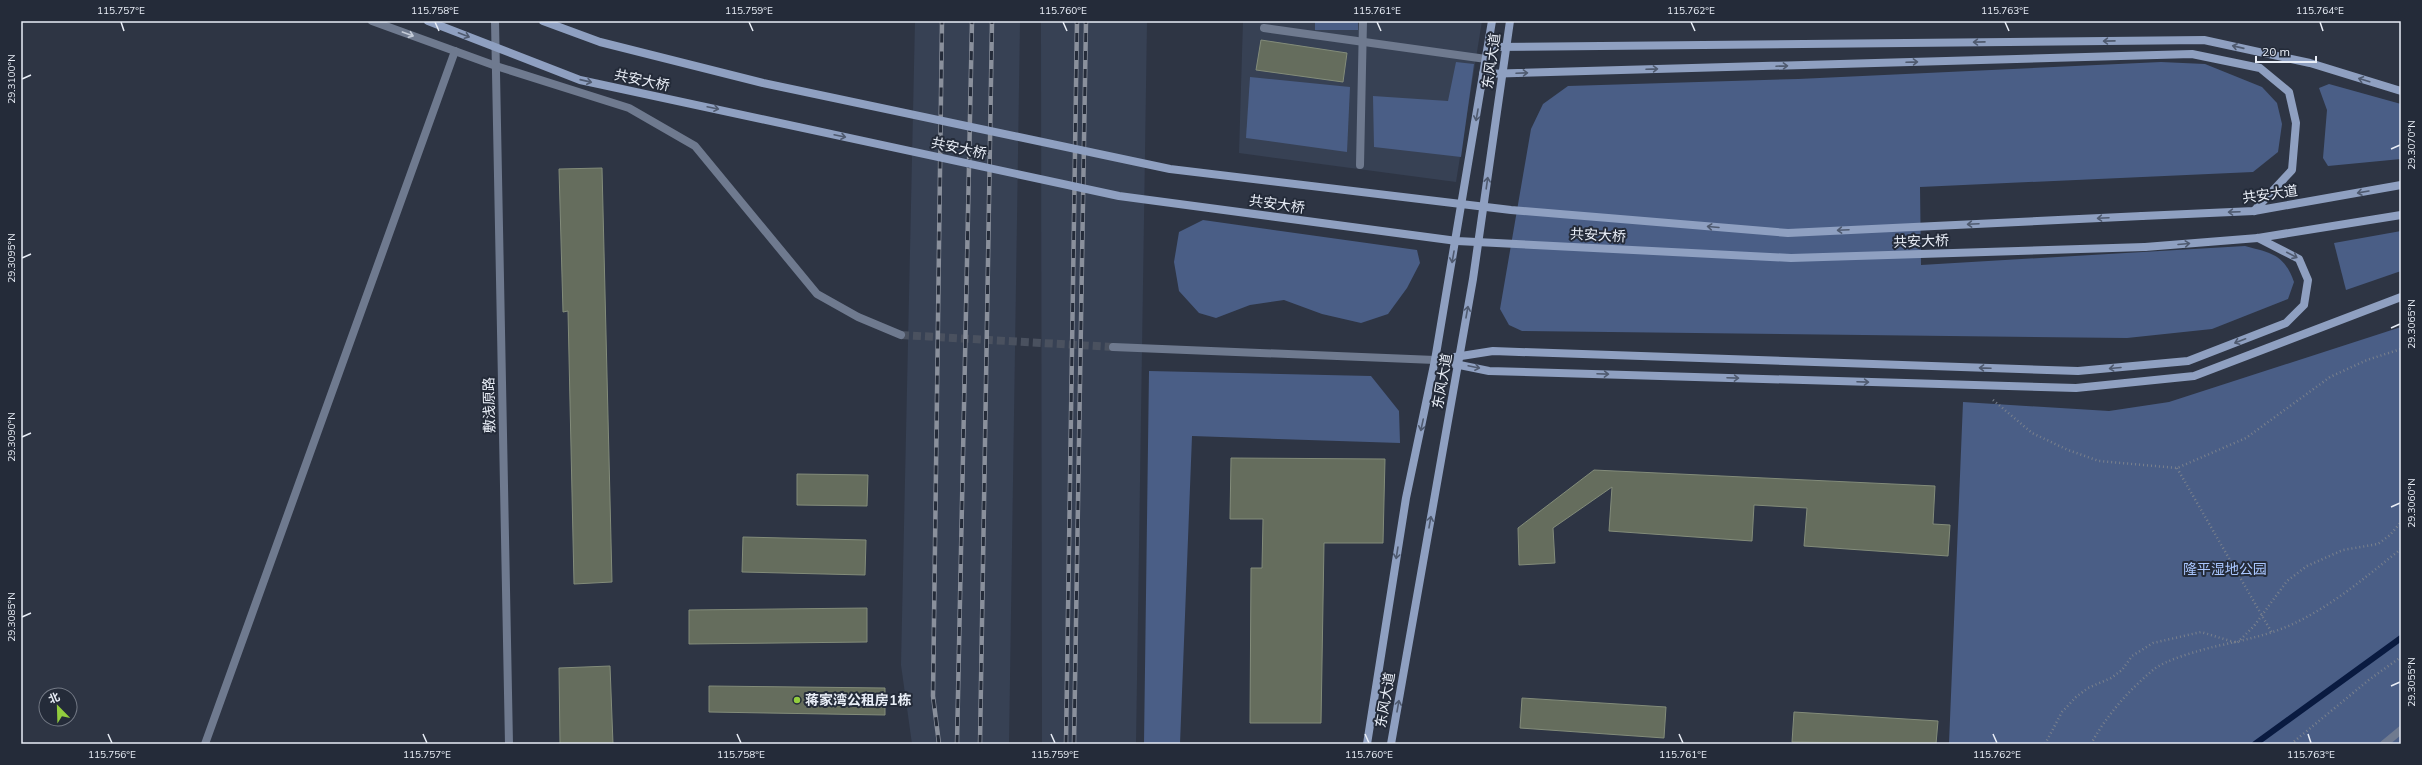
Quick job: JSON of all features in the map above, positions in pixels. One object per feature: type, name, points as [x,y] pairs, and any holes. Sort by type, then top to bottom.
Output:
[{"type":"main road","name":"共安大桥","points":[[428,21],[580,80],[1118,196],[1457,241],[1791,258],[2145,247],[2258,238],[2401,215]]},
{"type":"main road","name":"共安大桥","points":[[543,21],[600,42],[764,83],[1170,169],[1510,210],[1788,233],[2142,216]]},
{"type":"main road","name":"东风大道","points":[[1367,744],[1406,498],[1435,360],[1492,21]]},
{"type":"main road","name":"东风大道","points":[[1391,744],[1473,279],[1510,21]]},
{"type":"main road","points":[[1488,47],[2204,40],[2310,63],[2401,91]]},
{"type":"main road","points":[[1483,74],[2192,54],[2260,68],[2289,92],[2296,123],[2292,170],[2254,211]]},
{"type":"main road","name":"共安大道","points":[[2142,216],[2254,211],[2401,185]]},
{"type":"main road","points":[[1435,360],[1459,360],[1493,350],[2078,371],[2188,361],[2286,323],[2304,305],[2308,280],[2299,259],[2258,238]]},
{"type":"main road","points":[[1459,360],[1489,370],[2076,388],[2194,376],[2401,297]]},
{"type":"street","points":[[372,21],[496,66],[629,108],[695,146],[817,294],[858,318],[901,335]]},
{"type":"street","name":"敷浅原路","points":[[495,21],[509,744]]},
{"type":"street","points":[[1360,166],[1363,21]]},
{"type":"street","points":[[1264,28],[1486,59]]},
{"type":"street","points":[[205,744],[455,51]]},
{"type":"street","points":[[1113,347],[1435,360]]},
{"type":"street","points":[[2384,744],[2401,730]]},
{"type":"path","points":[[1976,385],[2032,433],[2068,450],[2099,461],[2177,468],[2246,438],[2330,377],[2367,360],[2401,349]]},
{"type":"path","points":[[2177,468],[2272,632]]},
{"type":"path","points":[[2237,643],[2262,615],[2287,581],[2307,566],[2342,550],[2378,544],[2390,535],[2401,522]]},
{"type":"path","points":[[2091,744],[2111,712],[2154,669],[2212,648],[2237,643],[2272,632],[2299,621],[2340,598],[2401,549]]},
{"type":"path","points":[[2044,744],[2062,712],[2076,697],[2088,688],[2111,678],[2122,670],[2132,656],[2153,643],[2201,632],[2237,643]]},
{"type":"path","points":[[2291,744],[2370,679],[2401,657]]},
{"type":"shaded area","points":[[915,21],[1020,21],[1009,744],[912,744],[901,665]]},
{"type":"shaded area","points":[[1041,21],[1147,21],[1136,744],[1042,744]]},
{"type":"shaded area","points":[[1243,21],[1482,21],[1456,182],[1239,153]]},
{"type":"green space","points":[[1315,21],[1358,21],[1358,30],[1315,30]]},
{"type":"green space","points":[[1456,62],[1474,64],[1461,157],[1374,147],[1373,96],[1448,101]]},
{"type":"green space","points":[[2161,62],[2205,64],[2262,87],[2277,103],[2282,124],[2278,152],[2253,172],[1920,187],[1921,265],[2245,246],[2276,256],[2286,266],[2294,282],[2288,299],[2212,329],[2127,338],[1522,331],[1509,325],[1500,309],[1531,129],[1543,104],[1568,86],[1798,79]]},
{"type":"green space","points":[[1250,77],[1350,87],[1347,152],[1246,138]]},
{"type":"green space","points":[[2329,84],[2401,104],[2401,159],[2328,166],[2323,158],[2327,110],[2319,88]]},
{"type":"green space","points":[[1203,220],[1417,250],[1420,263],[1407,288],[1388,314],[1361,323],[1322,314],[1284,300],[1250,305],[1216,318],[1199,313],[1179,291],[1174,262],[1179,232]]},
{"type":"green space","points":[[2401,231],[2401,271],[2346,290],[2334,243]]},
{"type":"green space","name":"隆平湿地公园","points":[[2401,327],[2401,744],[1949,744],[1963,402],[2109,411],[2169,402]]},
{"type":"green space","points":[[1149,371],[1371,376],[1399,411],[1400,443],[1192,436],[1180,744],[1144,744]]},
{"type":"building","points":[[1261,40],[1347,53],[1343,82],[1256,70]]},
{"type":"building","points":[[602,168],[612,582],[574,584],[568,311],[563,312],[559,169]]},
{"type":"building","points":[[1231,458],[1385,459],[1383,543],[1324,543],[1321,723],[1250,723],[1251,568],[1262,568],[1263,519],[1230,519]]},
{"type":"building","points":[[1594,470],[1935,486],[1933,524],[1950,525],[1948,556],[1804,546],[1807,508],[1754,505],[1752,541],[1609,531],[1612,487],[1553,528],[1555,563],[1519,565],[1518,528]]},
{"type":"building","points":[[797,474],[868,475],[867,506],[797,505]]},
{"type":"building","points":[[743,537],[866,540],[865,575],[742,572]]},
{"type":"building","points":[[867,608],[867,642],[689,644],[689,610]]},
{"type":"building","points":[[610,666],[613,744],[560,744],[559,668]]},
{"type":"building","name":"蒋家湾公租房1栋","points":[[709,686],[885,688],[885,715],[709,712]]},
{"type":"building","points":[[1522,698],[1666,707],[1664,738],[1520,728]]},
{"type":"building","points":[[1794,712],[1938,721],[1936,744],[1792,742]]},
{"type":"waterway","points":[[2255,744],[2401,638]]},
{"type":"tunnel","points":[[901,335],[1113,347]]},
{"type":"railway","points":[[939,744],[933,696],[942,21]]},
{"type":"railway","points":[[957,744],[972,21]]},
{"type":"railway","points":[[980,744],[992,21]]},
{"type":"railway","points":[[1066,744],[1077,21]]},
{"type":"railway","points":[[1074,744],[1086,21]]},
{"type":"place","name":"蒋家湾公租房1栋","points":[[797,700]]}]
